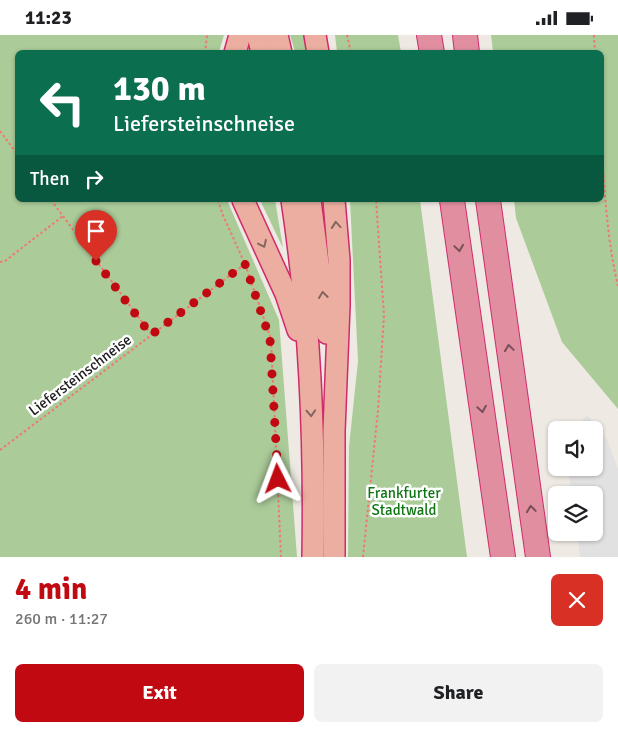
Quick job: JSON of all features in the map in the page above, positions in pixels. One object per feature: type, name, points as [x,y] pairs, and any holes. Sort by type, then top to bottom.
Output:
[{"type":"highway","points":[[236,50],[240,35]]},
{"type":"highway","points":[[258,35],[261,50]]},
{"type":"highway","points":[[277,35],[280,50]]},
{"type":"highway","points":[[315,35],[318,50]]},
{"type":"highway","points":[[429,35],[432,50]]},
{"type":"highway","points":[[465,35],[467,50]]},
{"type":"highway","points":[[244,202],[286,294],[309,364]]},
{"type":"highway","points":[[292,202],[300,254],[309,364],[314,486],[313,557]]},
{"type":"highway","points":[[310,202],[326,313],[334,431]]},
{"type":"highway","points":[[334,202],[339,260],[340,305],[334,431],[334,557]]},
{"type":"highway","points":[[452,202],[503,557]]},
{"type":"highway","points":[[488,202],[538,557]]},
{"type":"path","points":[[205,50],[207,35]]},
{"type":"path","points":[[347,35],[350,50]]},
{"type":"path","points":[[594,35],[595,50]]},
{"type":"path","points":[[0,131],[15,151]]},
{"type":"path","points":[[604,185],[612,262],[618,286]]},
{"type":"path","points":[[52,202],[151,335]]},
{"type":"path","points":[[219,202],[245,264],[270,339],[281,557]]},
{"type":"path","points":[[363,557],[378,410],[384,315],[376,202]]},
{"type":"path","points":[[0,262],[4,261],[63,216]]},
{"type":"path","name":"Liefersteinschneise","points":[[0,450],[245,264]]},
{"type":"green space","points":[[0,35],[224,35],[220,50],[15,50],[15,202],[228,202],[279,320],[297,557],[0,557]]},
{"type":"green space","points":[[290,35],[304,35],[306,50],[294,50]]},
{"type":"green space","points":[[335,35],[398,35],[401,50],[337,50]]},
{"type":"green space","points":[[491,35],[618,35],[618,409],[562,342],[516,218],[514,202],[604,202],[604,50],[493,50]]},
{"type":"green space","points":[[261,202],[275,202],[283,248]]},
{"type":"green space","name":"Frankfurter Stadtwald","points":[[350,202],[420,202],[467,557],[348,557],[349,447],[358,361]]},
{"type":"shaded area","points":[[587,415],[592,421],[582,421]]},
{"type":"shaded area","points":[[603,435],[607,440],[618,469],[618,557],[580,557],[578,541],[603,541],[603,486],[571,486],[569,476],[603,476]]},
{"type":"route","points":[[96,261],[151,335],[245,264],[270,339],[278,479]]}]
